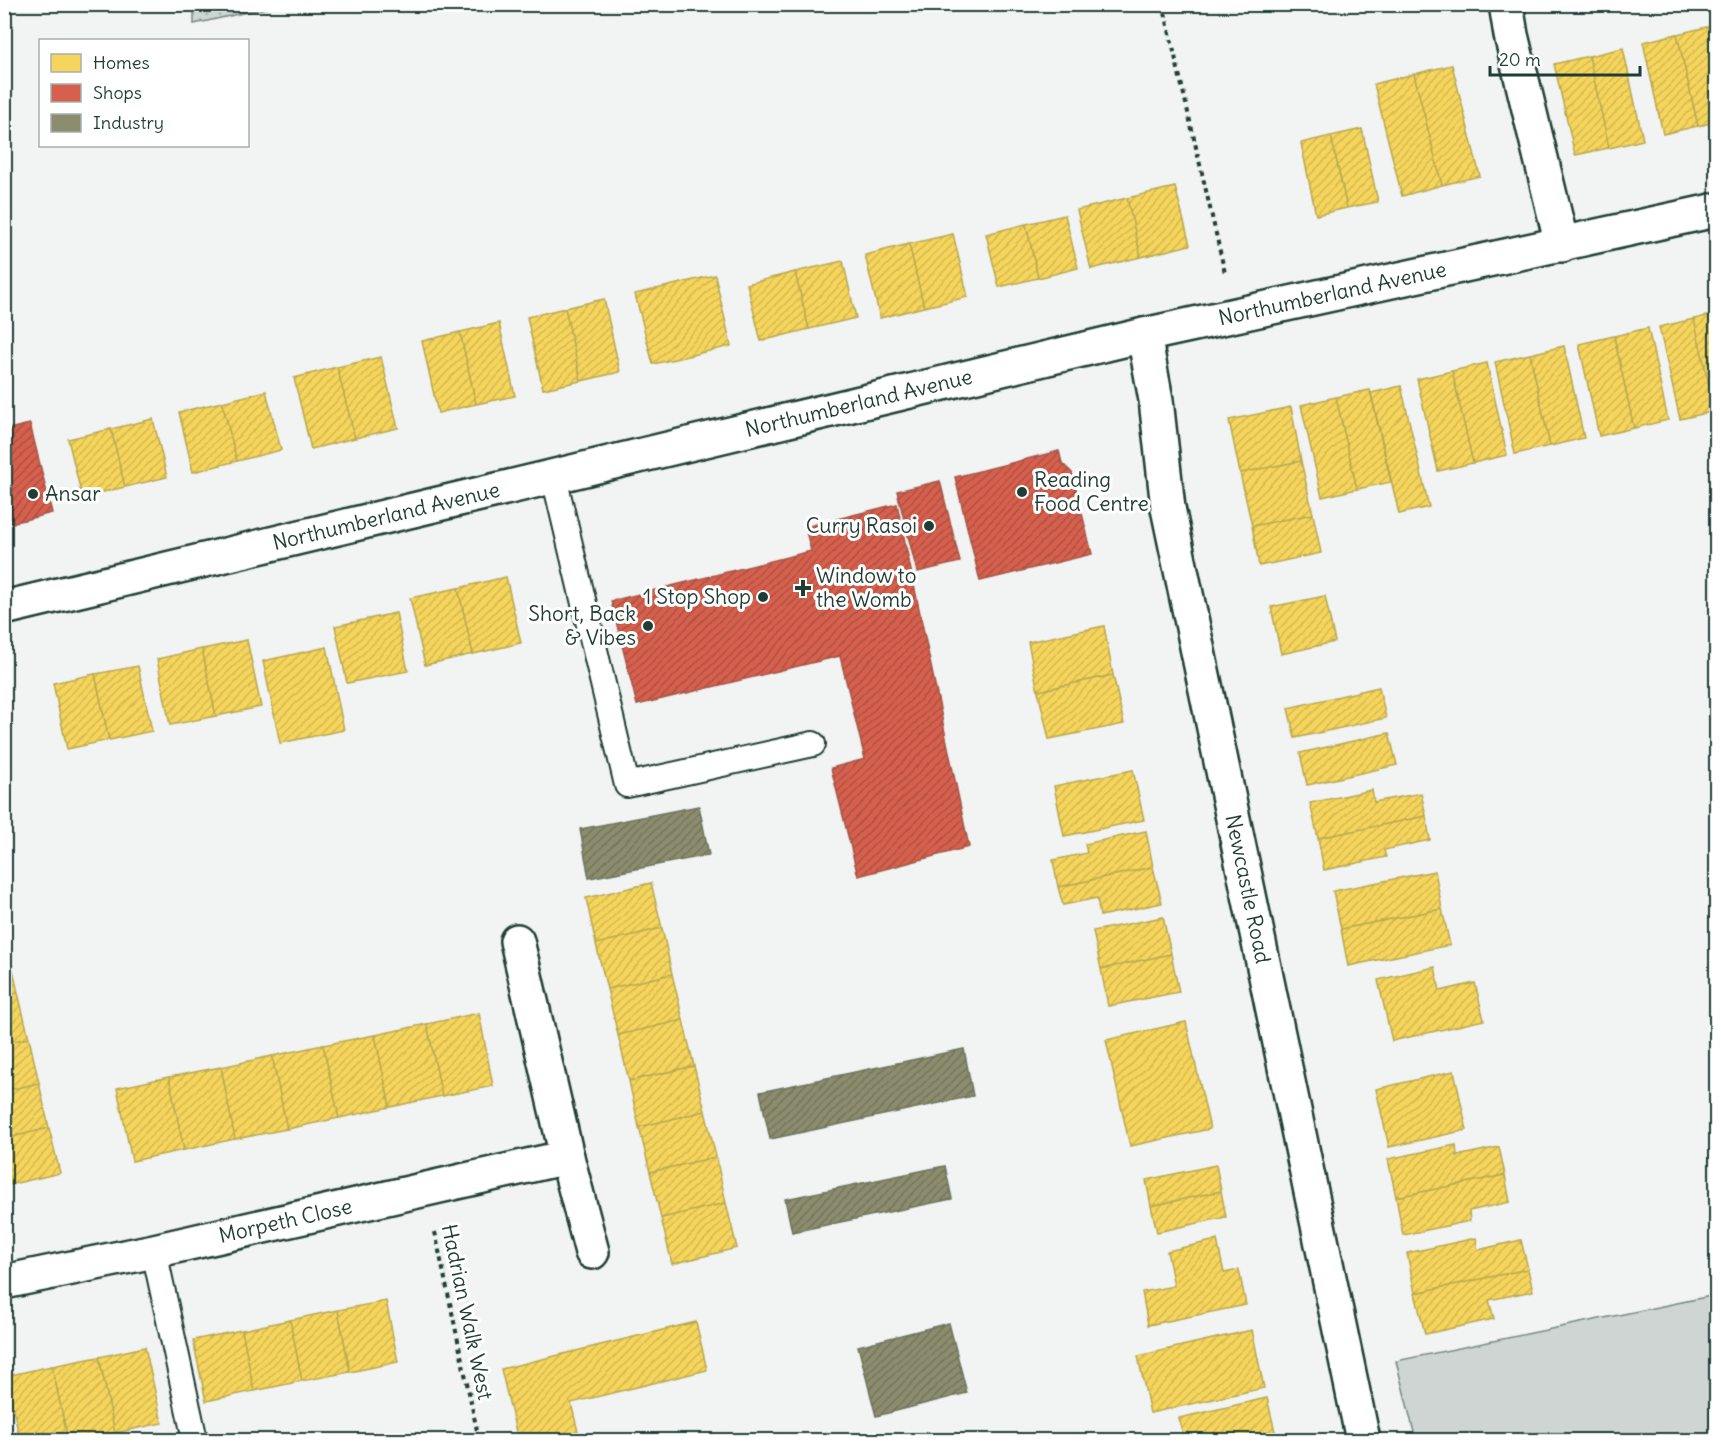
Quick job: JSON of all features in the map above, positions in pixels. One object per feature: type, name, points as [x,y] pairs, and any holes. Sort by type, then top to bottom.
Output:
[{"type":"street","points":[[1506,4],[1511,35],[1562,245]]},
{"type":"street","name":"Northumberland Avenue","points":[[4,608],[1144,335],[1716,210]]},
{"type":"street","name":"Newcastle Road","points":[[1144,335],[1156,400],[1168,508],[1363,1440]]},
{"type":"street","points":[[517,941],[567,1157],[592,1252]]},
{"type":"street","name":"Morpeth Close","points":[[4,1282],[154,1251],[567,1157]]},
{"type":"lane","points":[[555,477],[627,786],[813,744]]},
{"type":"lane","points":[[154,1251],[195,1440]]},
{"type":"path","points":[[1163,4],[1235,315]]},
{"type":"path","name":"Hadrian Walk West","points":[[426,1190],[480,1440]]},
{"type":"shaded area","points":[[194,4],[279,5],[194,24]]},
{"type":"shaded area","points":[[1716,1295],[1716,1440],[1416,1440],[1396,1361]]},
{"type":"building: Homes","points":[[1711,26],[1716,50],[1716,122],[1698,126],[1677,34]]},
{"type":"building: Homes","points":[[1677,34],[1698,126],[1663,134],[1643,42]]},
{"type":"building: Homes","points":[[1623,48],[1643,140],[1609,148],[1589,56]]},
{"type":"building: Homes","points":[[1589,56],[1609,148],[1575,155],[1554,64]]},
{"type":"building: Homes","points":[[1452,65],[1480,176],[1442,185],[1414,74]]},
{"type":"building: Homes","points":[[1414,74],[1442,185],[1402,196],[1374,84]]},
{"type":"building: Homes","points":[[1362,129],[1378,202],[1347,208],[1331,136]]},
{"type":"building: Homes","points":[[1331,136],[1347,208],[1316,215],[1301,143]]},
{"type":"building: Homes","points":[[1175,187],[1190,245],[1141,257],[1127,198]]},
{"type":"building: Homes","points":[[1127,198],[1141,257],[1091,269],[1077,210]]},
{"type":"building: Homes","points":[[1065,215],[1078,268],[1038,278],[1026,224]]},
{"type":"building: Homes","points":[[1026,224],[1038,278],[999,287],[986,234]]},
{"type":"building: Homes","points":[[953,234],[968,297],[924,307],[909,244]]},
{"type":"building: Homes","points":[[909,244],[924,307],[880,318],[865,255]]},
{"type":"building: Homes","points":[[843,261],[856,318],[809,329],[795,272]]},
{"type":"building: Homes","points":[[795,272],[809,329],[761,341],[747,284]]},
{"type":"building: Homes","points":[[715,275],[731,346],[653,364],[635,294]]},
{"type":"building: Homes","points":[[604,299],[620,372],[581,381],[565,308]]},
{"type":"building: Homes","points":[[565,308],[581,381],[543,389],[527,317]]},
{"type":"building: Homes","points":[[1716,314],[1716,411],[1715,411],[1694,319]]},
{"type":"building: Homes","points":[[1694,319],[1715,411],[1680,419],[1659,327]]},
{"type":"building: Homes","points":[[499,323],[515,396],[476,404],[460,332]]},
{"type":"building: Homes","points":[[1648,328],[1668,420],[1634,428],[1614,336]]},
{"type":"building: Homes","points":[[460,332],[476,404],[438,413],[422,341]]},
{"type":"building: Homes","points":[[1614,336],[1634,428],[1599,436],[1579,344]]},
{"type":"building: Homes","points":[[1564,346],[1584,438],[1550,446],[1530,354]]},
{"type":"building: Homes","points":[[1530,354],[1550,446],[1515,454],[1495,362]]},
{"type":"building: Homes","points":[[381,357],[398,428],[355,438],[337,367]]},
{"type":"building: Homes","points":[[1487,363],[1507,455],[1473,463],[1452,371]]},
{"type":"building: Homes","points":[[337,367],[355,438],[311,449],[294,378]]},
{"type":"building: Homes","points":[[1452,371],[1473,463],[1438,471],[1417,379]]},
{"type":"building: Homes","points":[[1401,386],[1429,507],[1399,514],[1371,393]]},
{"type":"building: Homes","points":[[1370,390],[1391,482],[1357,489],[1336,397]]},
{"type":"building: Homes","points":[[266,391],[281,450],[237,461],[222,402]]},
{"type":"building: Homes","points":[[1336,397],[1357,489],[1322,497],[1301,405]]},
{"type":"building: Homes","points":[[222,402],[237,461],[193,472],[179,412]]},
{"type":"building: Homes","points":[[1291,407],[1301,461],[1240,473],[1229,420]]},
{"type":"building: Homes","points":[[153,419],[167,477],[125,487],[111,429]]},
{"type":"building: Homes","points":[[111,429],[125,487],[82,497],[68,439]]},
{"type":"building: Homes","points":[[1301,461],[1313,514],[1252,526],[1240,473]]},
{"type":"building: Homes","points":[[1313,514],[1321,553],[1259,566],[1252,526]]},
{"type":"building: Homes","points":[[506,577],[521,643],[473,654],[458,588]]},
{"type":"building: Homes","points":[[458,588],[473,654],[425,665],[410,598]]},
{"type":"building: Homes","points":[[1325,596],[1335,642],[1281,654],[1271,607]]},
{"type":"building: Homes","points":[[396,613],[408,671],[347,683],[335,626]]},
{"type":"building: Homes","points":[[1104,626],[1113,675],[1038,691],[1028,642]]},
{"type":"building: Homes","points":[[247,640],[261,707],[216,716],[202,649]]},
{"type":"building: Homes","points":[[327,647],[344,730],[280,743],[263,661]]},
{"type":"building: Homes","points":[[202,649],[216,716],[170,725],[157,659]]},
{"type":"building: Homes","points":[[138,666],[152,731],[109,740],[95,674]]},
{"type":"building: Homes","points":[[95,674],[109,740],[67,749],[53,683]]},
{"type":"building: Homes","points":[[1113,675],[1124,724],[1049,739],[1038,691]]},
{"type":"building: Homes","points":[[1379,687],[1386,718],[1295,738],[1288,708]]},
{"type":"building: Homes","points":[[1389,733],[1397,765],[1307,785],[1300,753]]},
{"type":"building: Homes","points":[[1133,770],[1144,820],[1064,836],[1054,786]]},
{"type":"building: Homes","points":[[1372,790],[1374,802],[1421,793],[1426,816],[1318,838],[1310,803]]},
{"type":"building: Homes","points":[[1426,816],[1430,840],[1384,850],[1386,857],[1324,870],[1318,838]]},
{"type":"building: Homes","points":[[1146,831],[1153,867],[1058,887],[1053,860],[1087,853],[1085,844]]},
{"type":"building: Homes","points":[[1153,867],[1162,903],[1100,916],[1097,898],[1063,905],[1058,887]]},
{"type":"building: Homes","points":[[1435,871],[1442,909],[1341,929],[1333,891]]},
{"type":"building: Homes","points":[[651,883],[662,928],[596,944],[586,898]]},
{"type":"building: Homes","points":[[1442,909],[1450,945],[1348,966],[1341,929]]},
{"type":"building: Homes","points":[[1163,917],[1171,954],[1101,969],[1093,931]]},
{"type":"building: Homes","points":[[662,928],[672,974],[607,989],[596,944]]},
{"type":"building: Homes","points":[[8,947],[18,993],[4,996],[4,948]]},
{"type":"building: Homes","points":[[1171,954],[1179,992],[1108,1006],[1101,969]]},
{"type":"building: Homes","points":[[1435,967],[1440,991],[1475,983],[1484,1020],[1392,1041],[1378,980]]},
{"type":"building: Homes","points":[[672,974],[683,1020],[618,1035],[607,989]]},
{"type":"building: Homes","points":[[18,993],[29,1038],[4,1043],[4,996]]},
{"type":"building: Homes","points":[[479,1013],[493,1086],[442,1096],[427,1024]]},
{"type":"building: Homes","points":[[683,1020],[694,1066],[629,1081],[618,1035]]},
{"type":"building: Homes","points":[[1186,1022],[1210,1129],[1130,1146],[1106,1040]]},
{"type":"building: Homes","points":[[427,1024],[442,1096],[390,1107],[375,1035]]},
{"type":"building: Homes","points":[[375,1035],[390,1107],[339,1118],[323,1045]]},
{"type":"building: Homes","points":[[29,1038],[39,1083],[4,1091],[4,1043]]},
{"type":"building: Homes","points":[[323,1045],[339,1118],[287,1129],[272,1056]]},
{"type":"building: Homes","points":[[272,1056],[287,1129],[235,1139],[221,1067]]},
{"type":"building: Homes","points":[[694,1066],[705,1111],[639,1127],[629,1081]]},
{"type":"building: Homes","points":[[221,1067],[235,1139],[184,1150],[169,1077]]},
{"type":"building: Homes","points":[[1454,1071],[1467,1130],[1389,1147],[1376,1089]]},
{"type":"building: Homes","points":[[169,1077],[184,1150],[132,1161],[117,1088]]},
{"type":"building: Homes","points":[[39,1083],[49,1128],[4,1139],[4,1091]]},
{"type":"building: Homes","points":[[705,1111],[716,1157],[650,1172],[639,1127]]},
{"type":"building: Homes","points":[[49,1128],[60,1173],[4,1186],[4,1139]]},
{"type":"building: Homes","points":[[1456,1145],[1457,1156],[1499,1147],[1505,1175],[1396,1197],[1388,1159]]},
{"type":"building: Homes","points":[[716,1157],[726,1203],[661,1218],[650,1172]]},
{"type":"building: Homes","points":[[1216,1165],[1221,1191],[1151,1206],[1146,1180]]},
{"type":"building: Homes","points":[[1505,1175],[1510,1202],[1469,1211],[1470,1221],[1403,1235],[1396,1197]]},
{"type":"building: Homes","points":[[1221,1191],[1226,1217],[1157,1232],[1151,1206]]},
{"type":"building: Homes","points":[[726,1203],[737,1248],[672,1264],[661,1218]]},
{"type":"building: Homes","points":[[1476,1238],[1478,1250],[1521,1240],[1528,1269],[1415,1293],[1407,1253]]},
{"type":"building: Homes","points":[[1217,1240],[1224,1273],[1239,1270],[1246,1305],[1148,1325],[1142,1292],[1174,1286],[1167,1251]]},
{"type":"building: Homes","points":[[1528,1269],[1533,1291],[1489,1300],[1494,1319],[1425,1334],[1415,1293]]},
{"type":"building: Homes","points":[[386,1301],[398,1362],[350,1372],[338,1310]]},
{"type":"building: Homes","points":[[338,1310],[350,1372],[302,1381],[290,1320]]},
{"type":"building: Homes","points":[[290,1320],[302,1381],[254,1391],[242,1330]]},
{"type":"building: Homes","points":[[696,1322],[707,1370],[571,1403],[580,1440],[518,1440],[501,1369]]},
{"type":"building: Homes","points":[[242,1330],[254,1391],[206,1401],[193,1340]]},
{"type":"building: Homes","points":[[1252,1330],[1264,1388],[1150,1413],[1138,1356]]},
{"type":"building: Homes","points":[[145,1347],[162,1423],[115,1433],[99,1357]]},
{"type":"building: Homes","points":[[99,1357],[115,1433],[68,1440],[52,1366]]},
{"type":"building: Homes","points":[[52,1366],[68,1440],[20,1440],[6,1376]]},
{"type":"building: Homes","points":[[1267,1398],[1277,1440],[1184,1440],[1179,1418]]},
{"type":"building: Shops","points":[[30,424],[52,513],[4,525],[4,430]]},
{"type":"building: Shops","points":[[1059,451],[1062,463],[1072,473],[1092,554],[980,581],[955,477]]},
{"type":"building: Shops","name":"Curry Rasoi","points":[[940,481],[960,562],[917,572],[897,491]]},
{"type":"building: Shops","points":[[897,504],[969,847],[858,876],[831,768],[865,759],[840,656],[637,705],[611,601],[811,551],[805,527]]},
{"type":"building: Industry","points":[[699,806],[709,855],[589,878],[580,829]]},
{"type":"building: Industry","points":[[964,1049],[973,1096],[770,1139],[760,1092]]},
{"type":"building: Industry","points":[[945,1166],[952,1199],[792,1232],[785,1199]]},
{"type":"building: Industry","points":[[949,1323],[967,1393],[876,1416],[858,1346]]},
{"type":"place","name":"Reading Food Centre","points":[[1022,492]]},
{"type":"place","name":"Ansar","points":[[33,494]]},
{"type":"place","name":"Curry Rasoi","points":[[929,526]]},
{"type":"place","name":"Window to the Womb","points":[[803,588]]},
{"type":"place","name":"1 Stop Shop","points":[[763,597]]},
{"type":"place","name":"Short, Back & Vibes","points":[[648,626]]}]
